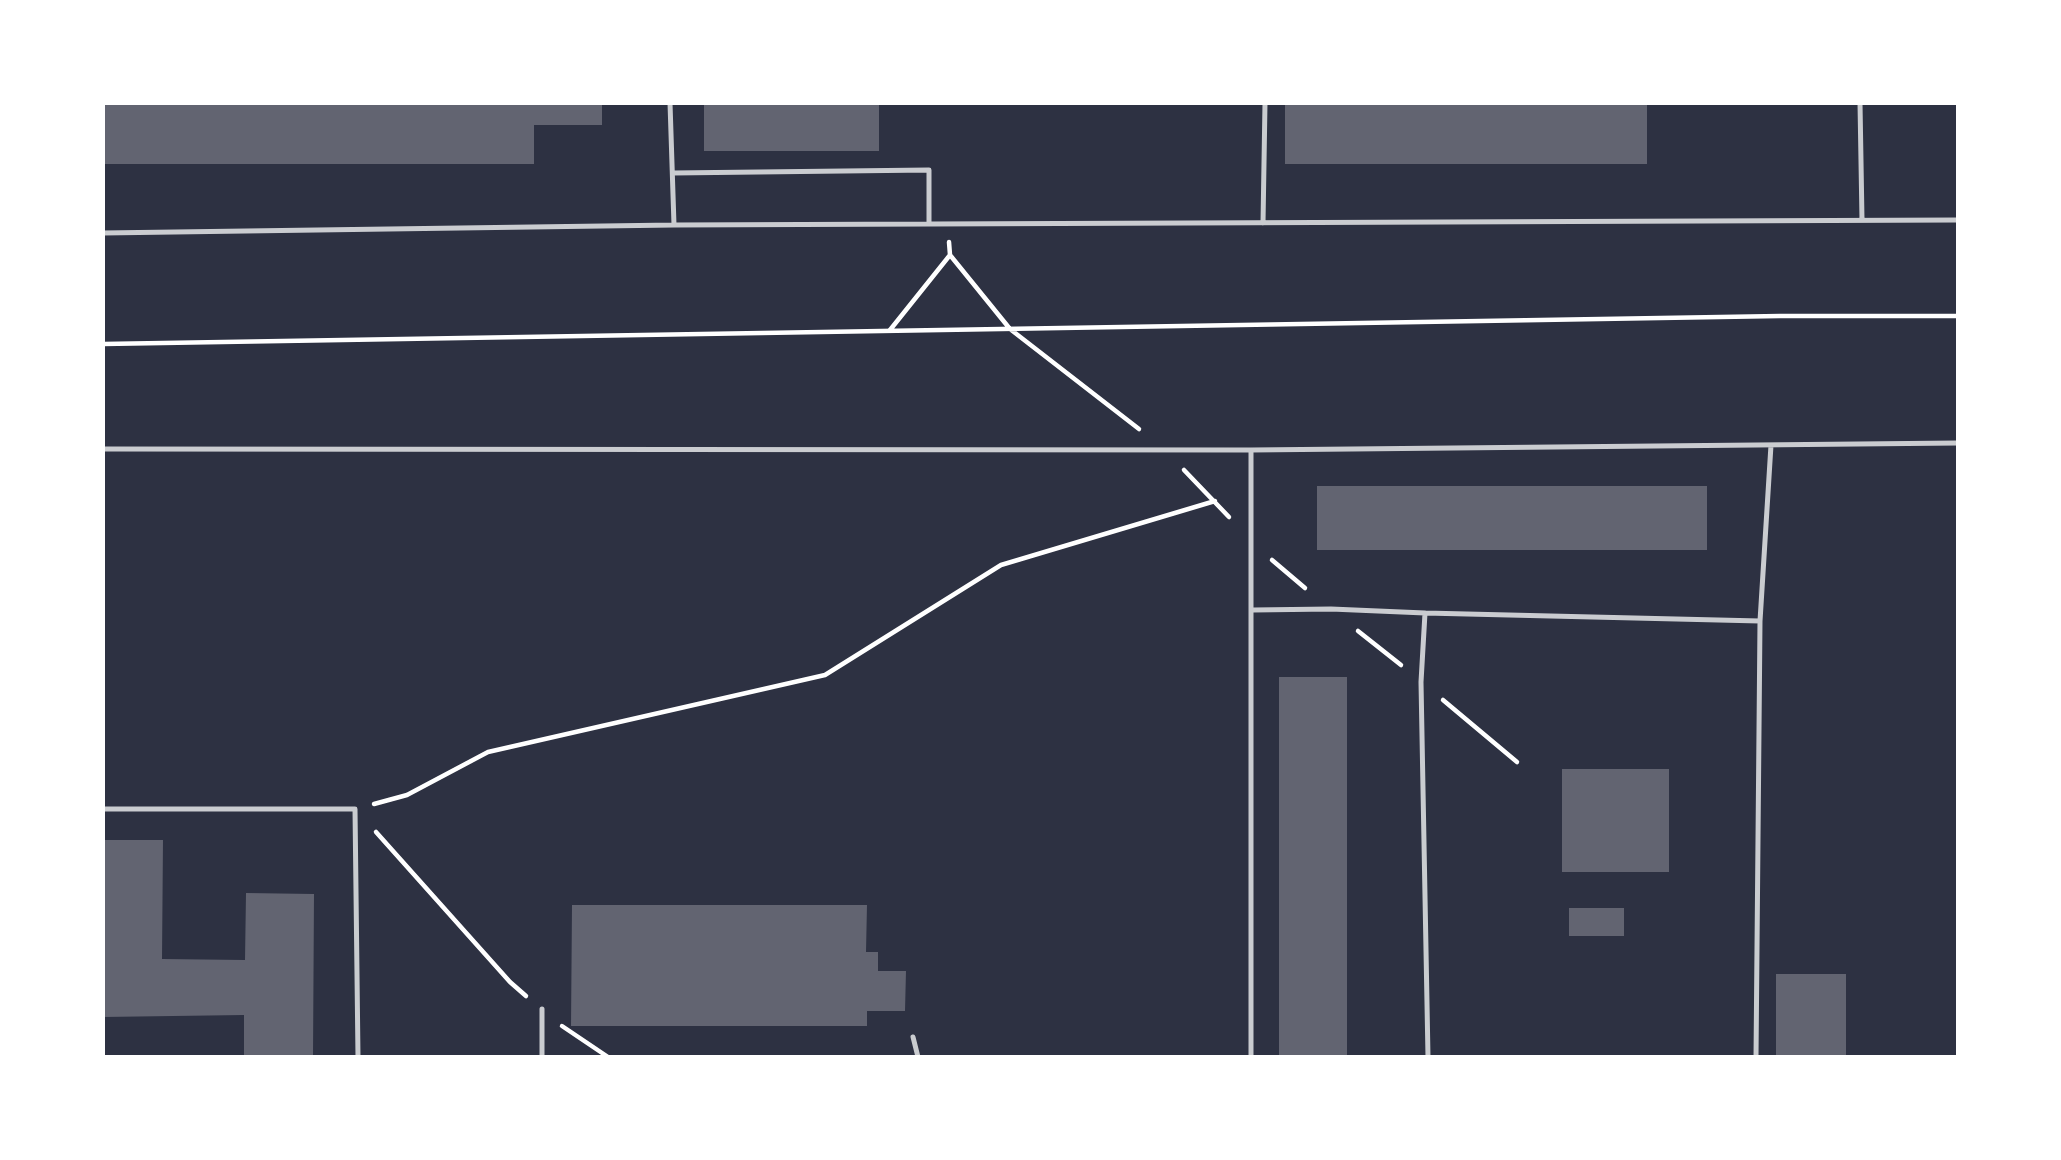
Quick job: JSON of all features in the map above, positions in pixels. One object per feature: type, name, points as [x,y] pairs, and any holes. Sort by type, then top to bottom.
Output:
[{"type":"lane","points":[[670,103],[674,225]]},
{"type":"lane","points":[[1263,223],[1265,103]]},
{"type":"lane","points":[[1860,103],[1862,220]]},
{"type":"lane","points":[[673,173],[929,170],[929,224]]},
{"type":"lane","points":[[103,233],[674,225],[1958,220]]},
{"type":"lane","points":[[103,449],[1251,450],[1958,443]]},
{"type":"lane","points":[[1756,1057],[1760,621],[1772,445]]},
{"type":"lane","points":[[1251,450],[1251,1057]]},
{"type":"lane","points":[[1253,610],[1331,609],[1760,621]]},
{"type":"lane","points":[[1425,613],[1421,682],[1428,1057]]},
{"type":"lane","points":[[103,809],[355,809],[358,1057]]},
{"type":"lane","points":[[542,1009],[542,1057]]},
{"type":"lane","points":[[913,1037],[918,1057]]},
{"type":"path","points":[[948,224],[950,255],[1010,329],[1165,450],[1251,543],[1517,762]]},
{"type":"path","points":[[890,331],[950,255]]},
{"type":"path","points":[[103,344],[1766,316],[1958,316]]},
{"type":"path","points":[[608,1057],[577,1038],[510,982],[355,809],[407,795],[488,752],[825,675],[1001,565],[1215,501]]},
{"type":"building","points":[[103,103],[602,103],[602,125],[534,125],[534,164],[103,164]]},
{"type":"building","points":[[704,103],[879,103],[879,151],[704,151]]},
{"type":"building","points":[[1285,103],[1647,103],[1647,164],[1285,164]]},
{"type":"building","points":[[1317,486],[1707,486],[1707,550],[1317,550]]},
{"type":"building","points":[[1279,677],[1347,677],[1347,1057],[1279,1057]]},
{"type":"building","points":[[1562,769],[1669,769],[1669,872],[1562,872]]},
{"type":"building","points":[[103,840],[163,840],[162,959],[245,960],[246,893],[314,894],[313,1057],[244,1057],[244,1015],[103,1017]]},
{"type":"building","points":[[572,905],[867,905],[866,952],[878,952],[878,971],[906,971],[905,1011],[867,1011],[867,1026],[571,1026]]},
{"type":"building","points":[[1569,908],[1624,908],[1624,936],[1569,936]]},
{"type":"building","points":[[1776,974],[1846,974],[1846,1057],[1776,1057]]}]
